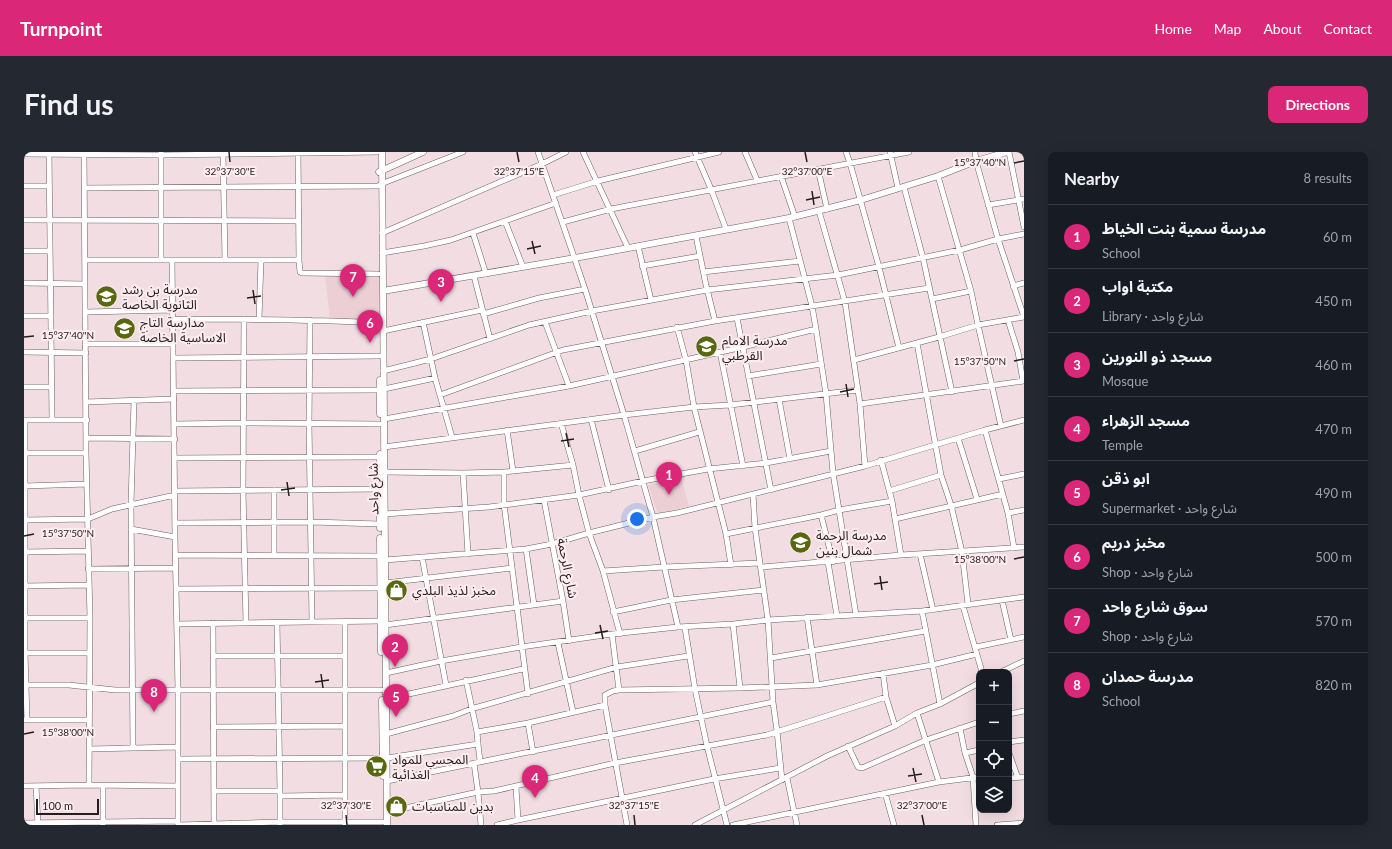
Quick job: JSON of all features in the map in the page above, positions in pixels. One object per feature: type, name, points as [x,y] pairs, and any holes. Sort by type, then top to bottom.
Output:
[{"type":"street","name":"شارع واحد","points":[[378,152],[380,172]]},
{"type":"street","points":[[24,154],[378,152]]},
{"type":"street","name":"شارع واحد","points":[[382,152],[380,172],[378,274],[381,291],[383,331],[380,457],[380,524],[382,558]]},
{"type":"street","points":[[380,172],[423,152]]},
{"type":"street","points":[[84,188],[380,185],[463,152]]},
{"type":"street","points":[[538,152],[603,342],[653,517],[678,627]]},
{"type":"street","points":[[382,233],[542,164],[566,152]]},
{"type":"street","points":[[583,152],[628,248]]},
{"type":"street","points":[[553,195],[696,155],[719,152]]},
{"type":"street","points":[[745,152],[757,180]]},
{"type":"street","points":[[846,152],[879,266],[899,348]]},
{"type":"street","points":[[563,222],[610,209],[891,154],[909,152]]},
{"type":"street","points":[[854,360],[978,325],[1024,317],[998,239],[976,161],[975,152]]},
{"type":"street","points":[[381,291],[575,258],[792,217],[861,200],[901,188],[938,176],[976,161],[1008,152],[1022,200],[1024,227]]},
{"type":"street","points":[[49,153],[52,419]]},
{"type":"street","points":[[84,153],[87,420],[86,453],[90,618],[89,785]]},
{"type":"street","points":[[161,153],[161,260]]},
{"type":"street","points":[[223,153],[225,260]]},
{"type":"street","points":[[298,153],[299,271],[302,273],[378,274]]},
{"type":"street","points":[[891,154],[923,258],[952,392]]},
{"type":"street","points":[[696,155],[726,229]]},
{"type":"street","points":[[818,169],[827,209]]},
{"type":"street","points":[[781,176],[792,217],[800,261],[812,306],[816,329],[826,394],[833,473],[856,615]]},
{"type":"street","points":[[938,176],[971,291],[1001,426]]},
{"type":"street","name":"شارع واحد","points":[[380,185],[382,253],[379,356],[382,382]]},
{"type":"street","points":[[24,186],[49,186]]},
{"type":"street","points":[[988,205],[1022,200]]},
{"type":"street","points":[[382,253],[439,243],[473,233],[556,202]]},
{"type":"street","points":[[819,211],[845,302],[860,404],[865,466]]},
{"type":"street","points":[[24,220],[299,221]]},
{"type":"street","points":[[505,221],[523,267]]},
{"type":"street","points":[[473,233],[486,274]]},
{"type":"street","points":[[383,371],[431,359],[519,328],[592,311],[707,290],[838,275],[960,250],[998,239],[1024,234]]},
{"type":"street","points":[[696,236],[715,321]]},
{"type":"street","points":[[638,246],[651,300]]},
{"type":"street","points":[[24,251],[50,250]]},
{"type":"street","points":[[642,266],[700,256]]},
{"type":"street","points":[[85,260],[299,260]]},
{"type":"street","points":[[172,260],[175,391],[178,824]]},
{"type":"street","points":[[259,319],[261,260]]},
{"type":"street","points":[[703,272],[800,261]]},
{"type":"street","points":[[474,276],[490,339]]},
{"type":"street","points":[[24,283],[85,284]]},
{"type":"street","points":[[1013,286],[1024,283]]},
{"type":"street","points":[[440,395],[556,352],[677,327],[886,296],[929,288]]},
{"type":"street","points":[[383,331],[423,322],[483,312],[539,298],[585,289]]},
{"type":"street","points":[[932,299],[971,291]]},
{"type":"street","points":[[86,312],[173,310]]},
{"type":"street","points":[[24,316],[51,316]]},
{"type":"street","points":[[737,318],[771,490]]},
{"type":"street","points":[[173,319],[259,319],[379,323]]},
{"type":"street","points":[[244,319],[243,523],[246,623]]},
{"type":"street","points":[[310,320],[309,423],[312,622]]},
{"type":"street","points":[[860,404],[1024,381],[1018,352],[1008,320]]},
{"type":"street","points":[[423,322],[440,395],[452,437]]},
{"type":"street","points":[[546,322],[569,386]]},
{"type":"street","points":[[677,327],[686,360],[699,432],[726,534],[731,565]]},
{"type":"street","points":[[175,424],[382,422],[444,408],[569,386],[816,329]]},
{"type":"street","points":[[917,343],[941,475],[951,505],[962,552],[966,605],[981,669]]},
{"type":"street","points":[[85,344],[173,344]]},
{"type":"street","points":[[1018,352],[1024,351]]},
{"type":"street","points":[[24,352],[86,353]]},
{"type":"street","points":[[720,352],[743,466]]},
{"type":"street","points":[[174,358],[379,356]]},
{"type":"street","points":[[748,376],[821,364]]},
{"type":"street","points":[[175,391],[382,390],[436,378]]},
{"type":"street","points":[[24,387],[52,387]]},
{"type":"street","points":[[384,447],[624,415],[694,407],[753,403],[858,390]]},
{"type":"street","points":[[86,402],[174,399]]},
{"type":"street","points":[[779,399],[790,459]]},
{"type":"street","points":[[133,748],[130,504],[134,401]]},
{"type":"street","points":[[591,419],[609,490]]},
{"type":"street","points":[[87,420],[24,420],[24,653],[26,720],[89,720]]},
{"type":"street","points":[[175,555],[311,555],[382,558],[422,557],[526,549],[552,544],[653,517],[677,513],[865,466],[935,444],[1024,420]]},
{"type":"street","name":"شارع واحد","points":[[382,422],[384,447],[384,514],[380,588],[386,673],[384,721],[386,734],[385,758],[387,812],[385,824]]},
{"type":"street","points":[[561,423],[573,465],[589,533],[603,571],[620,634]]},
{"type":"street","points":[[507,430],[513,471]]},
{"type":"street","points":[[985,430],[1008,513],[1014,548]]},
{"type":"street","points":[[635,451],[699,432]]},
{"type":"street","points":[[86,438],[175,440]]},
{"type":"street","points":[[958,438],[977,499]]},
{"type":"street","points":[[384,514],[489,507],[544,500],[609,490],[642,481],[708,469],[766,463],[831,451]]},
{"type":"street","points":[[24,453],[86,453]]},
{"type":"street","points":[[175,458],[380,457]]},
{"type":"street","points":[[881,460],[892,501],[901,555]]},
{"type":"street","points":[[384,472],[504,472],[573,465]]},
{"type":"street","points":[[504,472],[504,504],[528,694]]},
{"type":"street","points":[[464,473],[468,554]]},
{"type":"street","points":[[999,479],[1024,474]]},
{"type":"street","points":[[889,491],[941,475]]},
{"type":"street","points":[[24,486],[87,484]]},
{"type":"street","points":[[24,520],[88,519],[112,509],[175,493],[243,490],[380,489]]},
{"type":"street","points":[[274,490],[274,555]]},
{"type":"street","points":[[753,494],[755,528],[768,620],[773,702],[780,768],[797,825]]},
{"type":"street","points":[[895,519],[1003,494]]},
{"type":"street","name":"شارع الرحمة","points":[[544,500],[569,641]]},
{"type":"street","points":[[726,534],[839,510],[892,501]]},
{"type":"street","points":[[1008,513],[1024,510]]},
{"type":"street","points":[[821,515],[831,562],[837,616]]},
{"type":"street","points":[[175,523],[311,522],[380,524]]},
{"type":"street","points":[[131,529],[175,537]]},
{"type":"street","points":[[603,571],[664,567],[831,562],[901,555],[1024,547]]},
{"type":"street","points":[[526,549],[534,605]]},
{"type":"street","points":[[24,552],[88,551]]},
{"type":"street","points":[[920,554],[933,610]]},
{"type":"street","points":[[422,557],[446,685]]},
{"type":"street","points":[[88,569],[176,568]]},
{"type":"street","points":[[385,583],[512,568]]},
{"type":"street","name":"شارع واحد","points":[[382,569],[385,583],[382,690],[385,758],[385,824]]},
{"type":"street","points":[[24,586],[89,585]]},
{"type":"street","points":[[176,589],[380,588]]},
{"type":"street","points":[[613,612],[671,600],[764,590]]},
{"type":"street","points":[[386,673],[441,661],[521,647],[558,643],[612,634],[678,627],[684,628],[807,617],[922,611],[1024,597]]},
{"type":"street","points":[[1002,600],[1011,640]]},
{"type":"street","points":[[177,624],[277,622],[383,623],[517,608],[563,601]]},
{"type":"street","points":[[922,611],[940,704]]},
{"type":"street","points":[[807,617],[817,685]]},
{"type":"street","points":[[25,618],[90,618]]},
{"type":"street","points":[[277,622],[280,823]]},
{"type":"street","points":[[345,622],[346,823]]},
{"type":"street","points":[[213,623],[214,825]]},
{"type":"street","points":[[733,624],[740,688]]},
{"type":"street","points":[[684,628],[688,656],[714,779],[727,825]]},
{"type":"street","points":[[771,658],[925,632]]},
{"type":"street","points":[[612,634],[619,690]]},
{"type":"street","points":[[976,647],[1024,637]]},
{"type":"street","points":[[558,643],[573,712]]},
{"type":"street","points":[[24,653],[89,653]]},
{"type":"street","points":[[627,825],[605,705],[605,694],[609,692],[619,690],[817,685],[932,666],[977,654]]},
{"type":"street","points":[[213,656],[345,656]]},
{"type":"street","points":[[386,734],[453,716],[471,709],[528,694],[617,667],[688,656]]},
{"type":"street","points":[[1007,669],[1024,661]]},
{"type":"street","points":[[386,699],[466,680],[524,669]]},
{"type":"street","points":[[883,673],[886,697],[895,726]]},
{"type":"street","points":[[466,680],[477,732],[480,761]]},
{"type":"street","points":[[25,685],[69,685],[132,690],[382,690]]},
{"type":"street","points":[[695,825],[848,746],[895,726],[917,713],[940,704],[976,685]]},
{"type":"street","points":[[387,812],[478,792],[516,787],[615,764],[767,735],[886,697]]},
{"type":"street","points":[[387,781],[773,702]]},
{"type":"street","points":[[477,732],[528,723],[605,705]]},
{"type":"street","points":[[1012,713],[1024,711]]},
{"type":"street","points":[[917,713],[939,782]]},
{"type":"street","points":[[528,723],[533,752]]},
{"type":"street","points":[[848,746],[858,767],[862,768],[926,740],[976,723]]},
{"type":"street","points":[[213,727],[345,726]]},
{"type":"street","points":[[960,728],[965,753],[973,777],[976,825]]},
{"type":"street","points":[[1012,742],[1024,740]]},
{"type":"street","points":[[178,759],[385,758],[478,744]]},
{"type":"street","points":[[89,750],[178,747]]},
{"type":"street","points":[[965,753],[976,751]]},
{"type":"street","points":[[1012,759],[1021,778]]},
{"type":"street","points":[[474,763],[481,825]]},
{"type":"street","points":[[497,825],[714,779],[780,768]]},
{"type":"street","points":[[733,825],[939,782],[973,777]]},
{"type":"street","points":[[103,785],[103,824]]},
{"type":"street","points":[[24,786],[178,786]]},
{"type":"street","points":[[36,786],[38,824]]},
{"type":"street","points":[[516,787],[518,820]]},
{"type":"street","points":[[214,791],[345,795]]},
{"type":"street","points":[[885,793],[894,825]]},
{"type":"street","points":[[527,818],[528,825]]},
{"type":"street","points":[[24,823],[214,825],[280,823],[385,824]]},
{"type":"street","points":[[997,825],[1024,823]]},
{"type":"shaded area","points":[[325,274],[379,274],[380,322],[330,320]]},
{"type":"shaded area","points":[[681,478],[689,506],[658,514],[648,485]]},
{"type":"place","name":"مدرسة بن رشد الثانوية الخاصة","points":[[106,296]]},
{"type":"place","name":"سوق شارع واحد","points":[[353,297]]},
{"type":"place","name":"مسجد ذو النورين","points":[[441,302]]},
{"type":"place","name":"مدارسة التاج الاساسية الخاصة","points":[[125,329]]},
{"type":"place","name":"مخبز دريم","points":[[370,343]]},
{"type":"place","name":"مدرسة الامام القرطبي","points":[[706,347]]},
{"type":"place","name":"مدرسة سمية بنت الخياط","points":[[669,495]]},
{"type":"place","name":"مدرسة الرحمة شمال بنين","points":[[800,542]]},
{"type":"place","name":"مخبز لذيذ البلدي","points":[[396,590]]},
{"type":"place","name":"مكتبة اواب","points":[[395,667]]},
{"type":"place","name":"مدرسة حمدان","points":[[154,712]]},
{"type":"place","name":"ابو ذقن","points":[[396,717]]},
{"type":"place","name":"المحسي للمواد الغذائية","points":[[376,766]]},
{"type":"place","name":"مسجد الزهراء","points":[[535,798]]},
{"type":"place","name":"بدين للمناسبات","points":[[397,806]]}]
